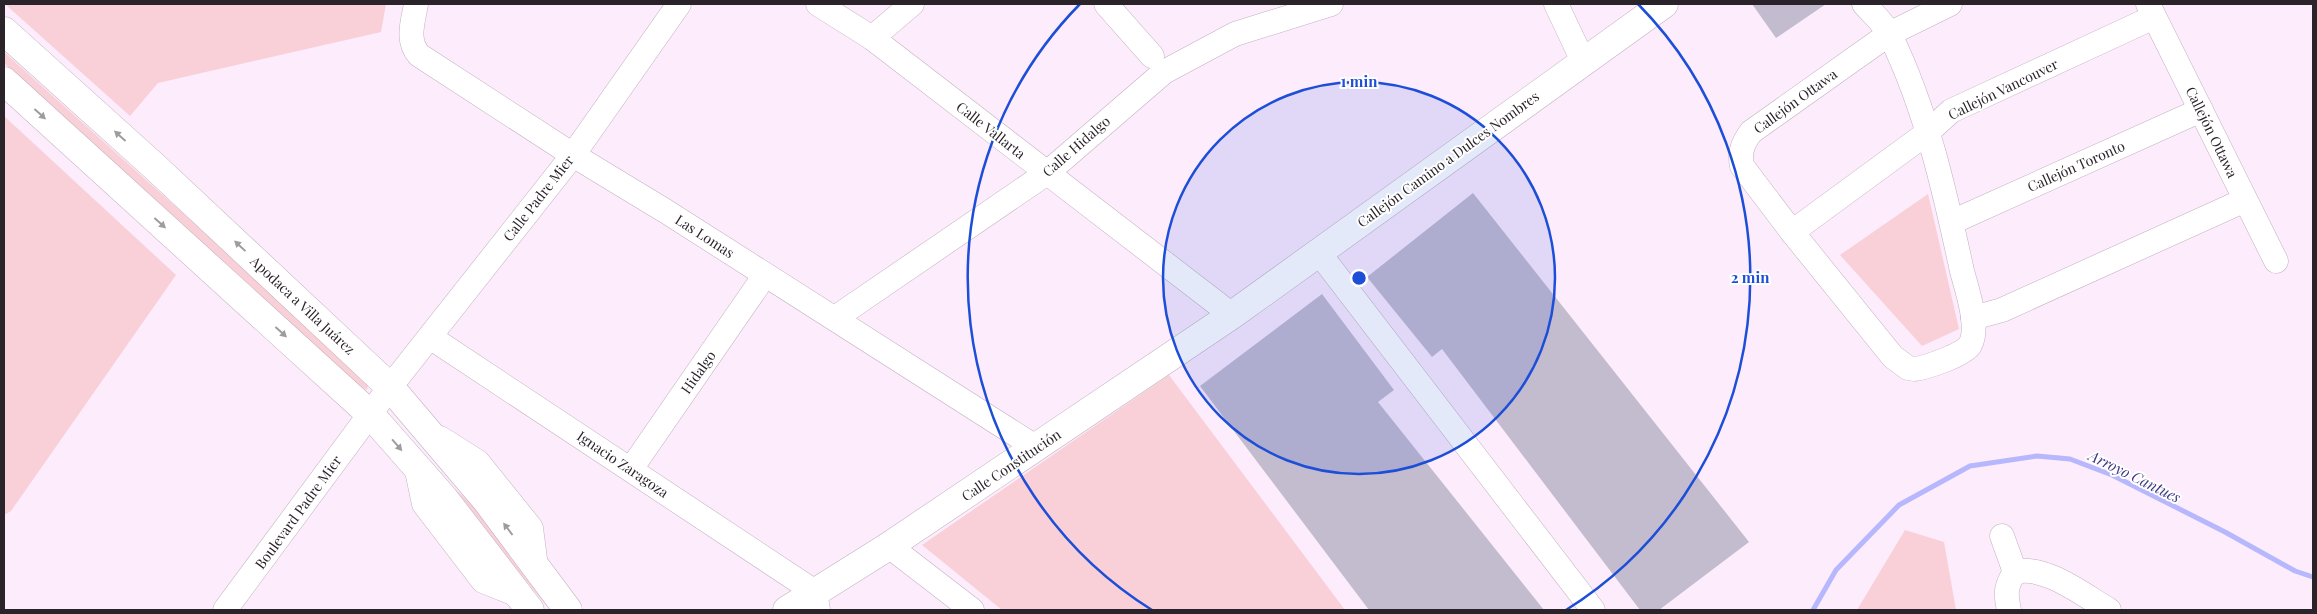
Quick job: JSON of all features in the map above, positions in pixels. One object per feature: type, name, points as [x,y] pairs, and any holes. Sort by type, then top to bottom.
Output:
[{"type":"main road","name":"Callejón Camino a Dulces Nombres","points":[[1232,315],[1664,4]]},
{"type":"main road","name":"Apodaca a Villa Juárez","points":[[4,31],[162,174],[390,387],[486,500],[568,610]]},
{"type":"main road","points":[[4,81],[370,414],[443,498],[524,603]]},
{"type":"main road","name":"Calle Constitución","points":[[787,610],[817,601],[889,546],[1232,315]]},
{"type":"street","name":"Las Lomas","points":[[416,4],[411,37],[412,47],[420,55],[573,155],[835,318],[1037,448]]},
{"type":"street","name":"Calle Padre Mier","points":[[390,387],[573,155],[680,4]]},
{"type":"street","name":"Calle Vallarta","points":[[818,4],[872,38],[1232,315]]},
{"type":"street","points":[[872,38],[912,4]]},
{"type":"street","points":[[1106,4],[1152,56]]},
{"type":"street","name":"Calle Hidalgo","points":[[835,318],[1047,173],[1164,72],[1235,34],[1330,4]]},
{"type":"street","points":[[1556,4],[1583,61]]},
{"type":"street","points":[[1864,4],[1884,19],[1900,56],[1927,133],[1952,222],[1973,318],[2002,310],[2245,200]]},
{"type":"street","name":"Callejón Ottawa","points":[[1950,4],[1884,19],[1751,132],[1745,140],[1740,157],[1742,166],[1792,232],[1894,357],[1908,368],[1923,368],[1964,352],[1973,337],[1973,318]]},
{"type":"street","name":"Callejón Ottawa","points":[[2151,11],[2276,261]]},
{"type":"street","name":"Callejón Vancouver","points":[[1792,232],[1927,133],[1951,112],[2151,11]]},
{"type":"street","name":"Callejón Toronto","points":[[1952,222],[2201,110]]},
{"type":"street","points":[[1319,253],[1592,610]]},
{"type":"street","name":"Hidalgo","points":[[631,469],[766,275]]},
{"type":"street","name":"Ignacio Zaragoza","points":[[430,337],[631,469],[817,601]]},
{"type":"street","name":"Boulevard Padre Mier","points":[[225,610],[390,387]]},
{"type":"street","points":[[2002,536],[2016,572]]},
{"type":"street","points":[[889,546],[972,610]]},
{"type":"street","points":[[2009,610],[2006,591],[2016,572],[2025,569],[2052,578],[2109,610]]},
{"type":"shaded area","points":[[5,4],[386,4],[381,32],[158,83],[130,116]]},
{"type":"shaded area","points":[[4,52],[296,315],[368,385],[367,390],[356,384],[4,63]]},
{"type":"shaded area","points":[[4,116],[176,275],[11,511],[4,515]]},
{"type":"shaded area","points":[[1928,194],[1959,329],[1922,346],[1840,255]]},
{"type":"shaded area","points":[[1169,375],[1345,610],[1002,610],[922,545]]},
{"type":"shaded area","points":[[396,423],[454,488],[484,515],[554,610],[550,610]]},
{"type":"shaded area","points":[[1905,530],[1944,542],[1956,610],[1857,610]]},
{"type":"building","points":[[1752,4],[1826,4],[1776,38]]},
{"type":"building","points":[[1473,193],[1749,542],[1659,610],[1640,610],[1442,349],[1432,357],[1367,277]]},
{"type":"building","points":[[1322,294],[1394,390],[1378,402],[1544,610],[1369,610],[1200,386]]},
{"type":"waterway","name":"Arroyo Cantues","points":[[1813,610],[1836,570],[1899,505],[1970,466],[2037,456],[2070,459],[2112,475],[2225,532],[2295,571],[2313,577]]}]
